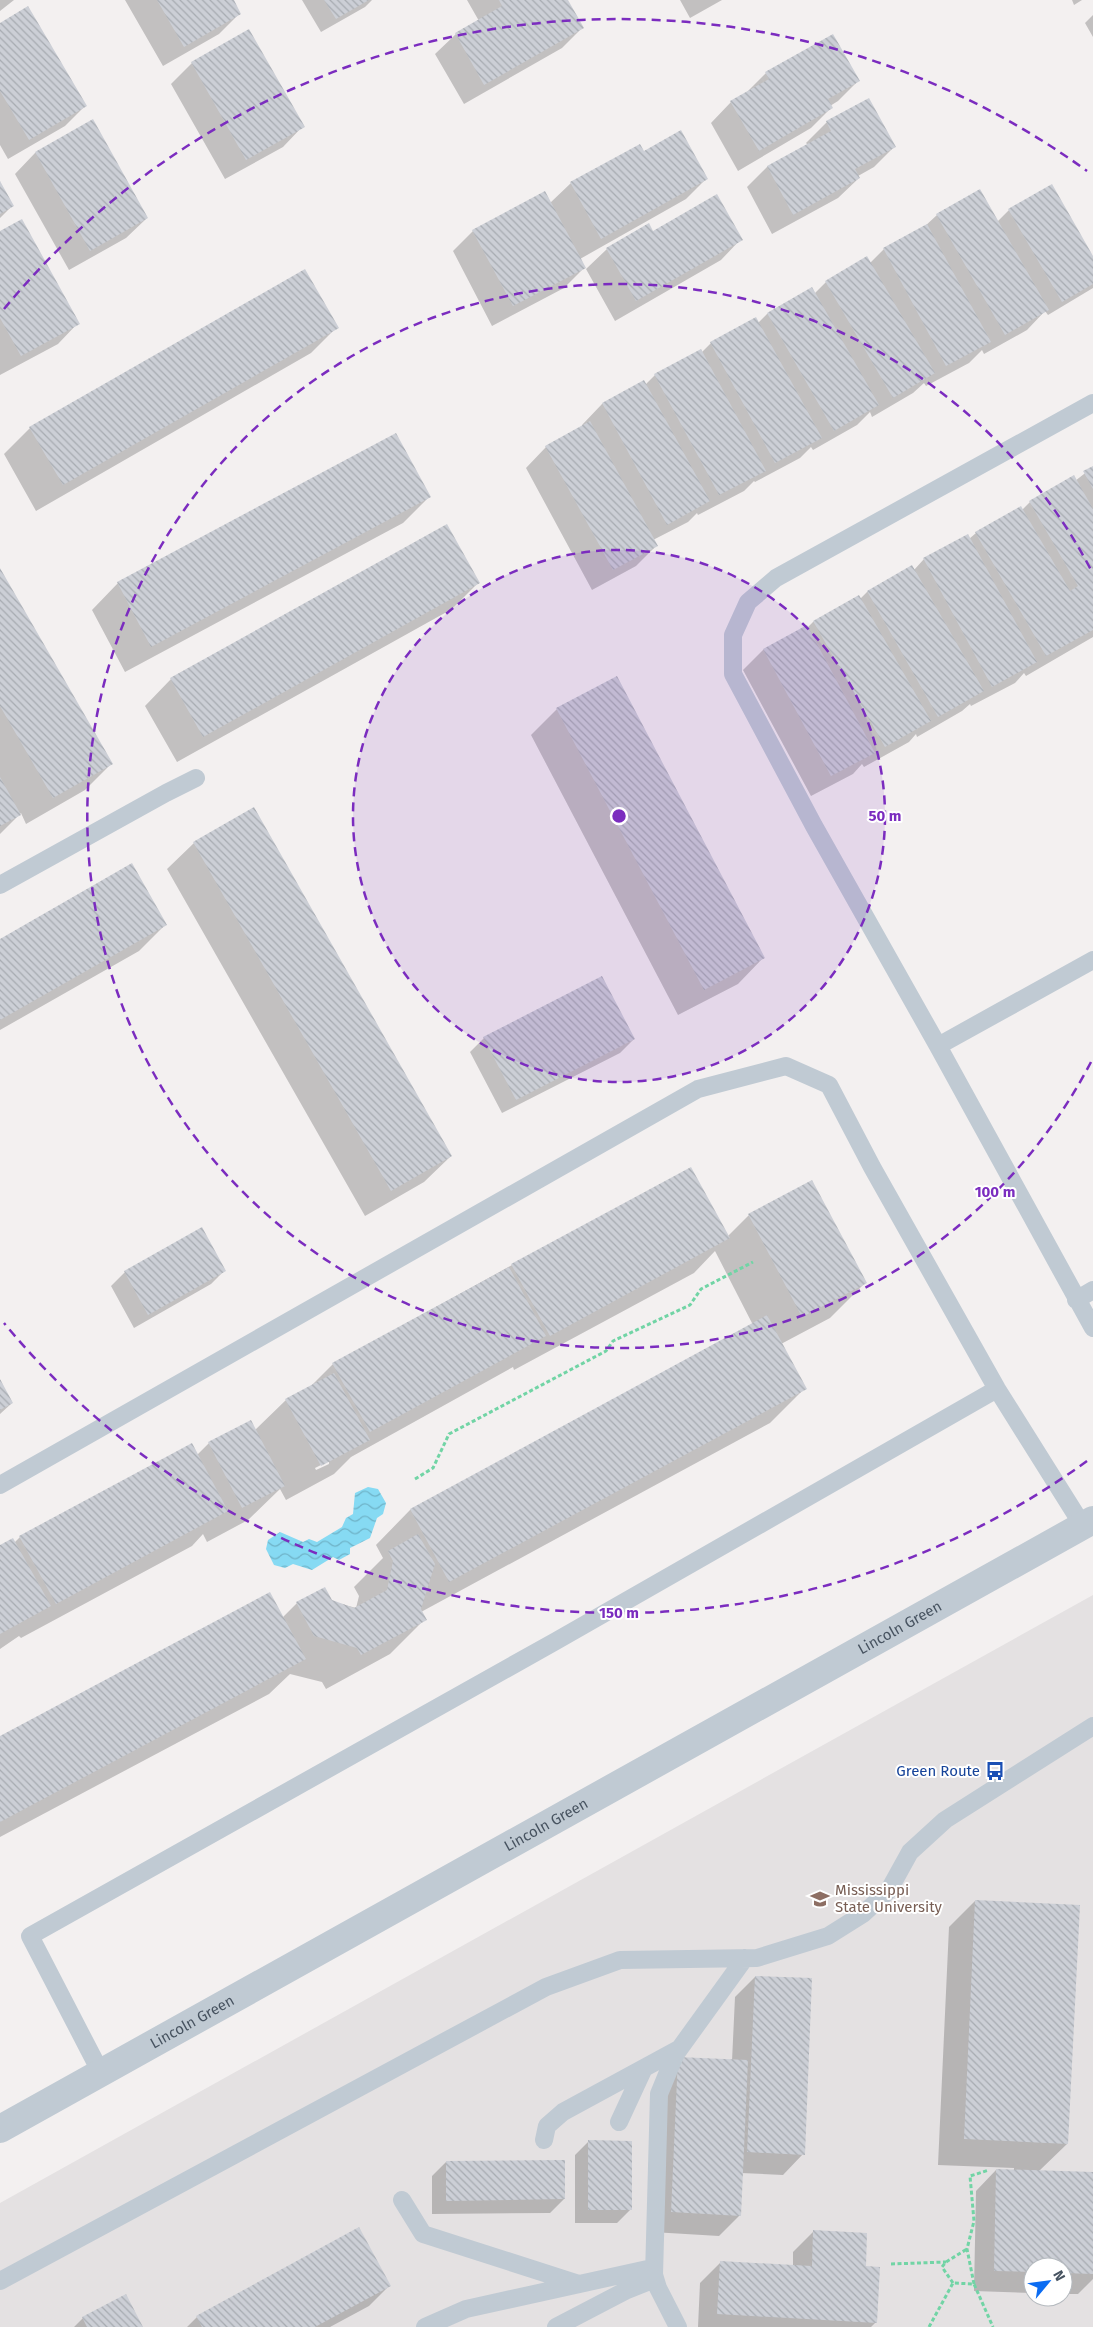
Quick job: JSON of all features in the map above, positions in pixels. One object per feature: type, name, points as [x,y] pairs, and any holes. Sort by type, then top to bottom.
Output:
[{"type":"street","name":"Lincoln Green","points":[[0,2129],[1088,1523]]},
{"type":"lane","points":[[1093,403],[776,578],[748,602],[733,635],[733,674],[814,826],[938,1046],[1093,1328]]},
{"type":"lane","points":[[0,885],[196,778]]},
{"type":"lane","points":[[938,1046],[1093,960]]},
{"type":"lane","points":[[0,1485],[698,1089],[786,1066],[830,1086],[872,1167],[997,1388],[1088,1523]]},
{"type":"lane","points":[[1076,1300],[1093,1290]]},
{"type":"lane","points":[[101,2073],[30,1936],[564,1636],[997,1388]]},
{"type":"lane","points":[[0,2281],[546,1987],[620,1960],[757,1958],[828,1936],[864,1914],[889,1890],[910,1852],[945,1820],[1093,1726]]},
{"type":"lane","points":[[655,2277],[659,2094],[679,2049],[745,1958]]},
{"type":"lane","points":[[544,2140],[547,2126],[563,2112],[679,2049]]},
{"type":"lane","points":[[619,2122],[644,2068]]},
{"type":"lane","points":[[402,2200],[423,2234],[579,2284]]},
{"type":"lane","points":[[425,2327],[466,2310],[652,2268],[658,2288],[678,2327]]},
{"type":"lane","points":[[556,2327],[655,2277]]},
{"type":"path","points":[[415,1479],[433,1468],[449,1434],[606,1351],[613,1342],[690,1305],[701,1289],[753,1262]]},
{"type":"path","points":[[989,2170],[970,2176],[974,2221],[967,2249],[974,2284],[993,2327]]},
{"type":"path","points":[[953,2283],[942,2267],[946,2262],[967,2249]]},
{"type":"path","points":[[891,2264],[946,2262]]},
{"type":"path","points":[[953,2283],[974,2284]]},
{"type":"path","points":[[929,2327],[953,2283]]},
{"type":"shaded area","name":"Mississippi State University","points":[[1093,1595],[1093,2327],[0,2327],[0,2203]]},
{"type":"water","points":[[368,1487],[378,1489],[386,1503],[383,1514],[377,1518],[370,1538],[350,1548],[350,1554],[339,1560],[333,1557],[312,1570],[293,1564],[285,1568],[274,1565],[266,1549],[268,1540],[280,1532],[303,1542],[309,1539],[317,1542],[342,1527],[346,1518],[353,1514],[355,1493]]},
{"type":"building","points":[[157,0],[234,0],[241,14],[184,47]]},
{"type":"building","points":[[324,0],[369,0],[336,19]]},
{"type":"building","points":[[499,0],[568,0],[584,28],[484,85],[455,33],[502,6]]},
{"type":"building","points":[[28,6],[87,106],[29,140],[0,91],[0,23]]},
{"type":"building","points":[[249,29],[305,127],[246,160],[191,62]]},
{"type":"building","points":[[833,34],[860,81],[828,99],[833,108],[759,151],[730,101],[769,79],[765,72]]},
{"type":"building","points":[[869,98],[896,147],[855,169],[860,178],[793,215],[767,166],[831,131],[826,121]]},
{"type":"building","points":[[93,119],[148,218],[90,251],[35,152]]},
{"type":"building","points":[[681,130],[708,179],[601,239],[570,182],[640,144],[644,151]]},
{"type":"building","points":[[0,181],[14,206],[0,214]]},
{"type":"building","points":[[1052,184],[1093,256],[1093,284],[1062,302],[1008,209]]},
{"type":"building","points":[[980,189],[1049,310],[1005,335],[936,214]]},
{"type":"building","points":[[545,191],[586,268],[513,306],[472,230]]},
{"type":"building","points":[[717,194],[743,240],[636,301],[606,248],[649,223],[653,231]]},
{"type":"building","points":[[22,219],[80,324],[21,356],[0,318],[0,231]]},
{"type":"building","points":[[927,224],[991,342],[946,366],[883,248]]},
{"type":"building","points":[[867,256],[935,373],[893,398],[825,281]]},
{"type":"building","points":[[305,269],[339,328],[63,485],[29,427]]},
{"type":"building","points":[[812,287],[879,405],[834,431],[767,313]]},
{"type":"building","points":[[756,317],[822,438],[775,463],[710,342]]},
{"type":"building","points":[[701,349],[766,471],[719,495],[654,374]]},
{"type":"building","points":[[644,380],[710,501],[667,525],[602,403]]},
{"type":"building","points":[[590,421],[658,546],[613,570],[545,446]]},
{"type":"building","points":[[396,433],[431,497],[151,647],[117,582]]},
{"type":"building","points":[[1093,466],[1093,489],[1083,471]]},
{"type":"building","points":[[1074,475],[1093,509],[1093,630],[1046,656],[975,532],[1021,506],[1070,591],[1078,586],[1029,501]]},
{"type":"building","points":[[447,524],[480,583],[203,737],[170,678]]},
{"type":"building","points":[[968,534],[1037,662],[992,687],[923,558]]},
{"type":"building","points":[[912,565],[984,691],[938,717],[867,591]]},
{"type":"building","points":[[0,568],[113,764],[53,798],[0,706]]},
{"type":"building","points":[[859,595],[931,721],[885,747],[813,621]]},
{"type":"building","points":[[807,625],[875,753],[831,776],[763,649]]},
{"type":"building","points":[[617,676],[765,958],[704,990],[556,708]]},
{"type":"building","points":[[0,777],[21,815],[0,826]]},
{"type":"building","points":[[254,807],[452,1156],[391,1191],[193,842]]},
{"type":"building","points":[[132,863],[167,925],[0,1020],[0,939]]},
{"type":"building","points":[[602,976],[635,1039],[516,1100],[483,1037]]},
{"type":"building","points":[[691,1167],[730,1238],[550,1336],[511,1264]]},
{"type":"building","points":[[812,1180],[867,1283],[802,1317],[748,1214]]},
{"type":"building","points":[[202,1227],[226,1271],[148,1315],[124,1271]]},
{"type":"building","points":[[509,1267],[546,1336],[370,1432],[332,1363]]},
{"type":"building","points":[[767,1315],[807,1389],[449,1582],[410,1509]]},
{"type":"building","points":[[334,1373],[370,1440],[321,1466],[285,1399]]},
{"type":"building","points":[[0,1379],[13,1403],[0,1410]]},
{"type":"building","points":[[251,1420],[285,1486],[242,1508],[208,1442]]},
{"type":"building","points":[[192,1443],[228,1511],[56,1604],[19,1536]]},
{"type":"building","points":[[418,1534],[435,1564],[421,1609],[427,1620],[361,1655],[357,1648],[314,1636],[296,1602],[325,1587],[332,1600],[354,1608],[387,1590],[393,1561],[388,1551]]},
{"type":"building","points":[[13,1538],[51,1606],[0,1634],[0,1545]]},
{"type":"building","points":[[270,1592],[306,1659],[0,1822],[0,1736]]},
{"type":"building","points":[[975,1900],[1080,1905],[1068,2144],[964,2139]]},
{"type":"building","points":[[755,1976],[812,1978],[805,2155],[747,2152]]},
{"type":"building","points":[[678,2057],[748,2060],[741,2216],[671,2212]]},
{"type":"building","points":[[588,2140],[632,2141],[632,2210],[588,2210]]},
{"type":"building","points":[[565,2160],[565,2199],[446,2201],[446,2161]]},
{"type":"building","points":[[996,2169],[1093,2172],[1093,2274],[1073,2273],[1073,2257],[1023,2257],[1023,2272],[994,2271]]},
{"type":"building","points":[[359,2227],[391,2286],[315,2327],[202,2327],[196,2316]]},
{"type":"building","points":[[813,2230],[867,2233],[866,2266],[880,2267],[877,2323],[717,2314],[720,2261],[812,2266]]},
{"type":"building","points":[[126,2294],[143,2327],[87,2327],[82,2317]]},
{"type":"place","name":"Green Route","points":[[995,1771]]},
{"type":"place","name":"Mississippi State University","points":[[820,1899]]}]
